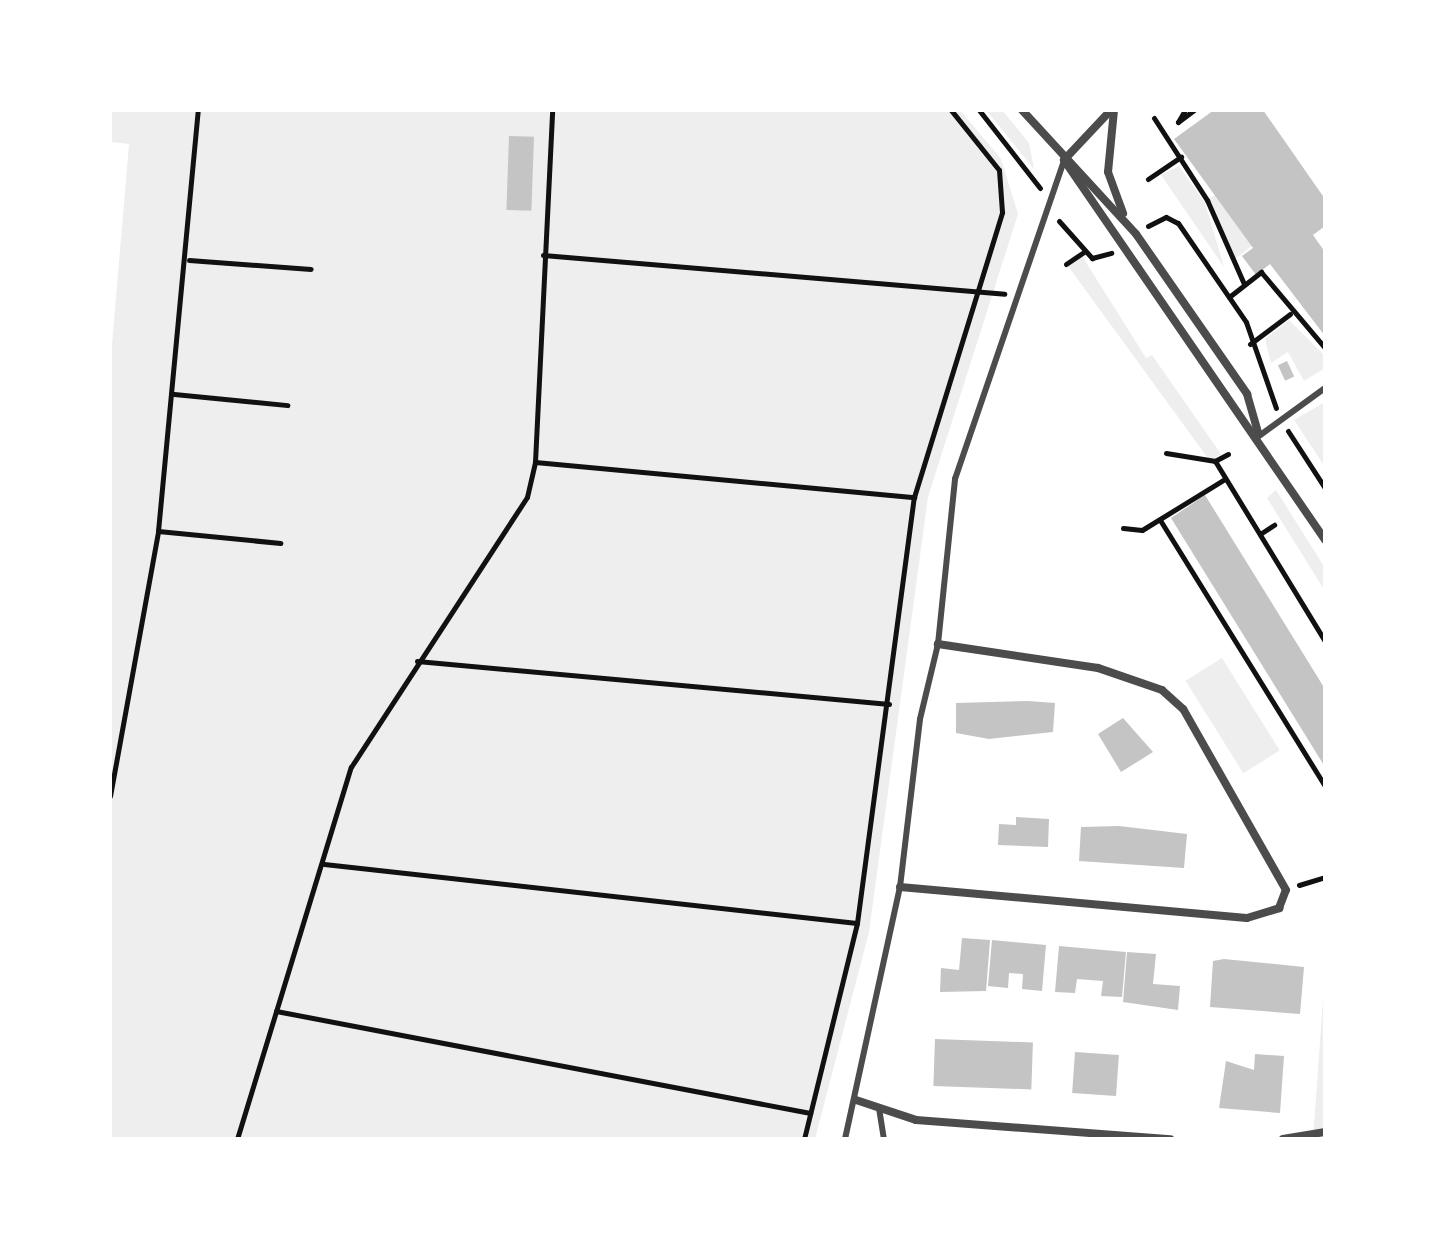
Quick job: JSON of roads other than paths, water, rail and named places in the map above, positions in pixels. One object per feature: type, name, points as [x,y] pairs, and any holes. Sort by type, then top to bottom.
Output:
[{"type":"street","points":[[1022,110],[1064,160],[1127,221],[1247,394],[1259,436]]},
{"type":"street","points":[[1064,160],[1113,110]]},
{"type":"street","points":[[1113,110],[1108,172],[1127,221]]},
{"type":"street","points":[[1064,160],[1108,235],[1259,436],[1325,540]]},
{"type":"street","points":[[900,887],[1247,918],[1279,908],[1286,890],[1183,709],[1162,690],[1098,668],[938,644]]},
{"type":"street","points":[[856,1100],[916,1120],[1170,1139]]},
{"type":"street","points":[[1283,1139],[1325,1132]]},
{"type":"lane","points":[[845,1139],[856,1100],[900,887],[920,719],[938,644],[955,479],[1064,160]]},
{"type":"lane","points":[[1259,436],[1325,388]]},
{"type":"lane","points":[[879,1108],[884,1139]]}]
